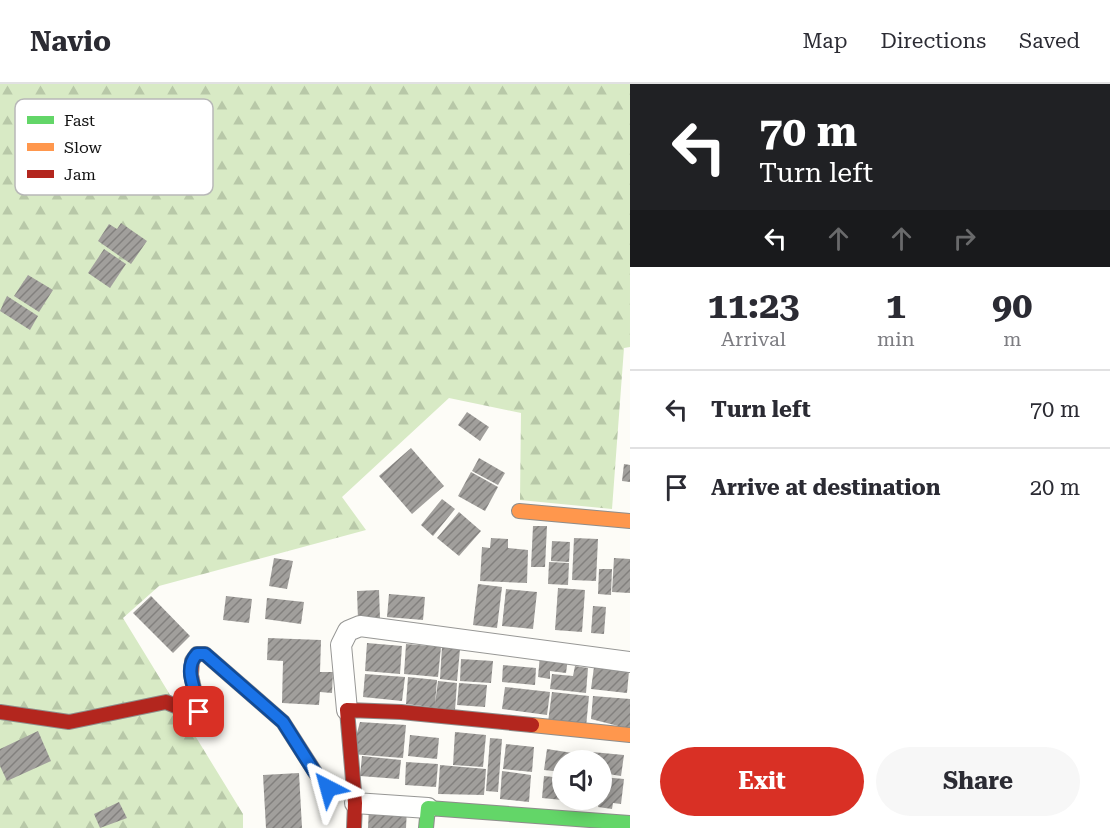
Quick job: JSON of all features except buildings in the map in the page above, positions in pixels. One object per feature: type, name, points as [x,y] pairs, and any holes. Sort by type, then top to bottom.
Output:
[{"type":"street","points":[[519,511],[630,521]]},
{"type":"street","points":[[354,828],[354,797],[341,645],[348,631],[360,626],[630,662]]},
{"type":"street","points":[[0,712],[69,722],[166,702],[195,714],[199,712],[199,704],[190,670],[192,659],[197,654],[205,654],[283,722],[322,783],[328,788],[354,797],[501,820],[581,824],[630,823]]},
{"type":"street","points":[[347,711],[401,712],[630,735]]},
{"type":"street","points":[[426,828],[428,808]]},
{"type":"green space","points":[[0,84],[630,84],[630,347],[624,348],[612,509],[520,500],[521,413],[449,398],[342,497],[366,530],[159,586],[123,618],[243,814],[243,828],[0,828]]},
{"type":"traffic: fast","points":[[426,828],[428,808],[630,823]]},
{"type":"traffic: slow","points":[[519,511],[630,521]]},
{"type":"traffic: slow","points":[[532,725],[630,735]]},
{"type":"traffic: jam","points":[[0,712],[69,722],[166,702],[195,714],[199,712],[191,675],[192,661],[197,654],[205,654],[283,722],[322,783],[328,788],[354,791]]},
{"type":"traffic: jam","points":[[354,828],[355,803],[347,710],[401,712],[532,725]]},
{"type":"route","points":[[199,712],[190,670],[192,659],[197,654],[205,654],[283,722],[322,783],[328,788]]}]
